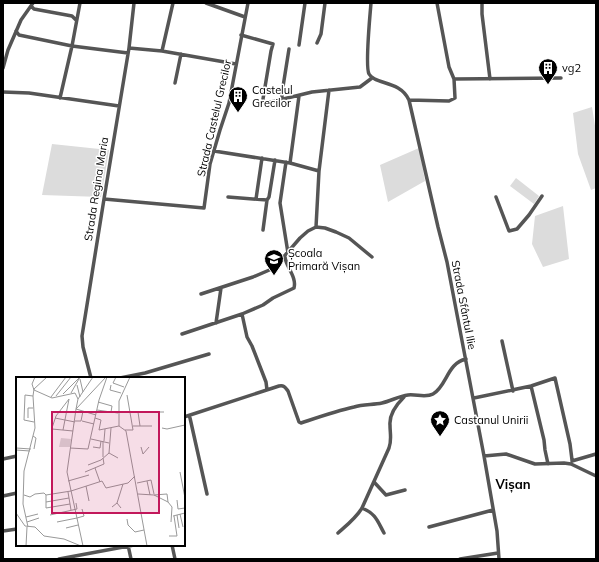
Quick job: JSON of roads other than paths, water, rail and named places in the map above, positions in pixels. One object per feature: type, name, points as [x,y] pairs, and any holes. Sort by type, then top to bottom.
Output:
[{"type":"street","points":[[60,98],[80,3]]},
{"type":"street","name":"Strada Regina Maria","points":[[91,377],[83,347],[82,336],[129,48],[134,3]]},
{"type":"street","points":[[162,51],[173,3]]},
{"type":"street","points":[[206,3],[245,17]]},
{"type":"street","name":"Strada Castelul Grecilor","points":[[104,199],[204,208],[210,164],[229,103],[248,3]]},
{"type":"street","points":[[299,45],[305,3]]},
{"type":"street","points":[[318,43],[326,3]]},
{"type":"street","points":[[371,3],[368,74],[372,78],[398,88],[404,92],[409,100],[452,100],[455,98],[454,79],[449,67],[437,3]]},
{"type":"street","points":[[482,3],[490,79]]},
{"type":"street","points":[[3,68],[8,50],[16,31],[21,20],[32,4],[34,9],[72,16],[76,20]]},
{"type":"street","points":[[16,31],[19,35],[72,46],[128,53]]},
{"type":"street","points":[[241,35],[273,44],[263,101],[267,103],[312,92],[360,87],[372,78]]},
{"type":"street","points":[[129,48],[162,51],[236,64]]},
{"type":"street","points":[[282,100],[289,49]]},
{"type":"street","points":[[175,83],[181,54]]},
{"type":"street","points":[[454,79],[561,78]]},
{"type":"street","points":[[316,227],[319,170],[330,90]]},
{"type":"street","points":[[3,92],[29,93],[119,106]]},
{"type":"street","points":[[182,334],[242,314],[263,305],[273,298],[294,288],[295,286],[294,279],[286,261],[280,203],[299,96]]},
{"type":"street","name":"Strada Sfântul Ilie","points":[[409,100],[447,262],[474,398],[497,532],[499,559]]},
{"type":"street","points":[[214,151],[288,162],[319,170]]},
{"type":"street","points":[[256,199],[262,158]]},
{"type":"street","points":[[263,230],[275,160]]},
{"type":"street","points":[[496,197],[509,231],[517,229],[542,196]]},
{"type":"street","points":[[228,197],[267,200]]},
{"type":"street","points":[[201,294],[254,277],[274,268],[304,235],[316,227],[325,228],[349,238],[372,257]]},
{"type":"street","points":[[216,323],[221,288]]},
{"type":"street","points":[[242,314],[247,337],[266,382],[267,390]]},
{"type":"street","points":[[502,341],[513,390]]},
{"type":"street","points":[[125,377],[152,371],[209,354]]},
{"type":"street","points":[[185,417],[279,386],[285,386],[299,422],[301,423],[356,406],[381,403],[409,395],[428,396],[434,394],[440,388],[449,371],[459,362],[466,360]]},
{"type":"street","points":[[474,398],[531,386],[555,378],[570,444],[572,462]]},
{"type":"street","points":[[531,386],[544,440],[548,464]]},
{"type":"street","points":[[338,533],[359,514],[362,508],[389,448],[391,441],[390,422],[392,414],[405,396]]},
{"type":"street","points":[[189,416],[207,494]]},
{"type":"street","points":[[484,456],[506,454],[535,464],[548,464],[572,462],[596,454]]},
{"type":"street","points":[[3,458],[16,456]]},
{"type":"street","points":[[572,462],[596,476]]},
{"type":"street","points":[[374,482],[386,495],[405,490]]},
{"type":"street","points":[[3,496],[16,493]]},
{"type":"street","points":[[362,508],[372,513],[384,533]]},
{"type":"street","points":[[429,527],[493,510]]},
{"type":"street","points":[[3,531],[16,529]]},
{"type":"street","points":[[107,546],[108,550]]},
{"type":"street","points":[[59,559],[128,546],[131,559]]},
{"type":"street","points":[[172,546],[175,559]]},
{"type":"street","points":[[460,559],[498,553]]},
{"type":"place","name":"vg2","points":[[548,85]]},
{"type":"place","name":"Castelul Grecilor","points":[[238,113]]},
{"type":"place","name":"Școala Primară Vișan","points":[[274,276]]},
{"type":"place","name":"Castanul Unirii","points":[[440,437]]},
{"type":"district","name":"Vișan","points":[[513,484]]}]
